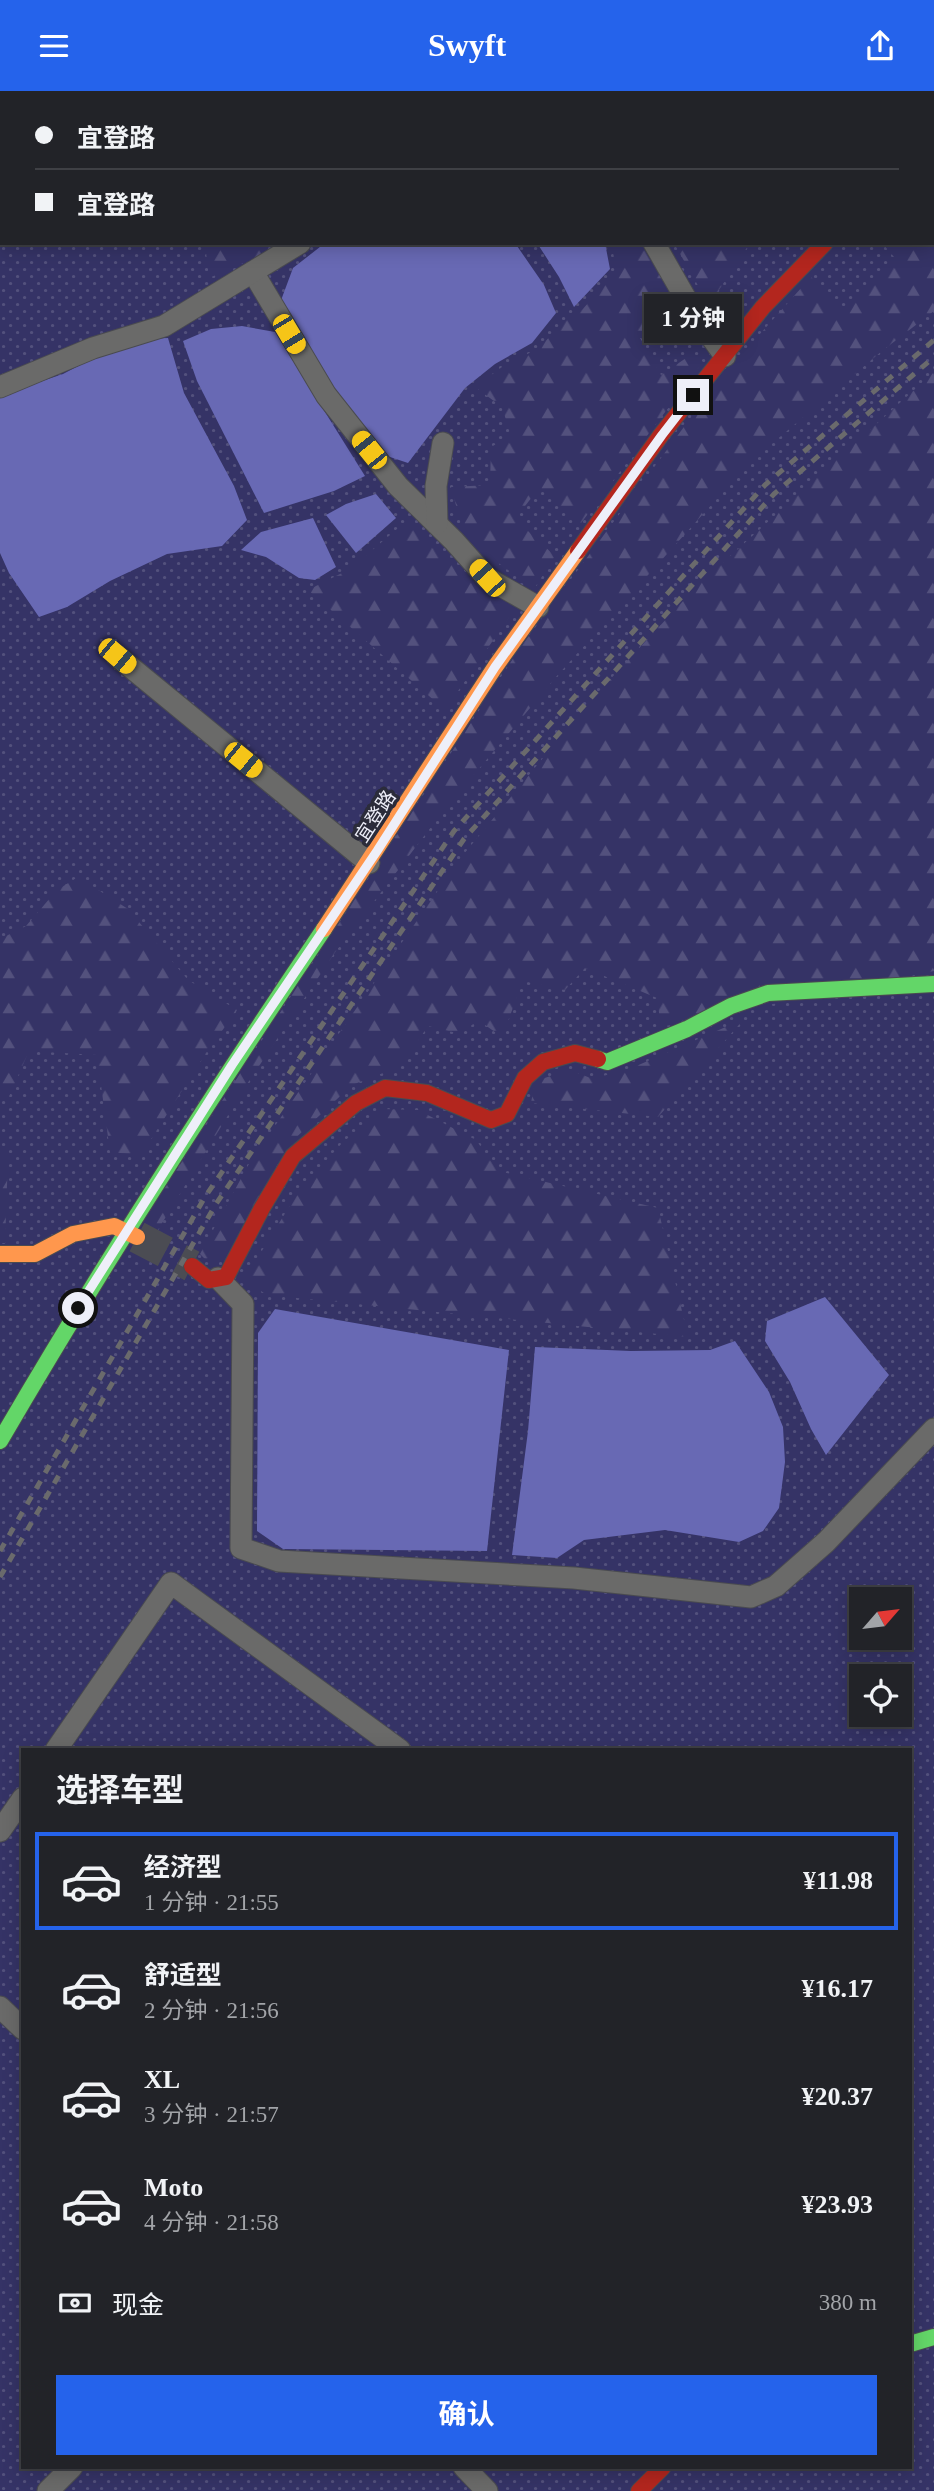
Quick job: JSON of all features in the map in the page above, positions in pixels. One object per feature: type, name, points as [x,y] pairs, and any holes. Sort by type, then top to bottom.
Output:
[{"type":"street","points":[[0,387],[93,348],[164,326],[297,245]]},
{"type":"street","points":[[655,245],[694,313],[724,356]]},
{"type":"street","name":"宜登路","points":[[0,1441],[7,1414],[131,1235],[232,1065],[369,863],[495,667],[662,435],[763,307],[823,245]]},
{"type":"street","points":[[253,272],[326,395],[398,486],[487,578],[538,607]]},
{"type":"street","points":[[437,524],[436,486],[443,443]]},
{"type":"street","points":[[117,656],[369,863]]},
{"type":"street","points":[[192,1266],[209,1280],[226,1277],[293,1156],[356,1103],[385,1088],[427,1093],[491,1120],[507,1114],[525,1078],[543,1062],[575,1053],[607,1062],[687,1029],[731,1006],[768,993],[934,984]]},
{"type":"street","points":[[0,1254],[35,1254],[73,1234],[114,1226],[131,1235]]},
{"type":"street","points":[[218,1278],[243,1304],[241,1548],[279,1561],[574,1579],[751,1597],[776,1586],[826,1542],[934,1429]]},
{"type":"street","points":[[57,1748],[171,1583],[397,1748]]},
{"type":"street","points":[[0,1831],[21,1801]]},
{"type":"street","points":[[0,2007],[21,2027]]},
{"type":"street","points":[[912,2343],[934,2337]]},
{"type":"street","points":[[48,2491],[70,2469]]},
{"type":"street","points":[[466,2469],[487,2491]]},
{"type":"street","points":[[639,2491],[661,2469]]},
{"type":"green space","points":[[0,245],[934,245],[934,2491],[0,2491]]},
{"type":"green space","points":[[205,245],[259,245],[262,255],[209,278]]},
{"type":"green space","points":[[612,245],[643,245],[680,309],[640,338],[661,375],[692,354],[703,362],[581,523],[539,488],[515,519],[555,556],[534,589],[486,554],[463,531],[451,487],[490,485],[491,447],[511,436],[502,407],[475,387],[502,367],[539,348],[566,319],[579,313],[616,273]]},
{"type":"green space","points":[[675,245],[749,245],[709,305]]},
{"type":"green space","points":[[884,245],[934,245],[934,311],[750,462],[556,677],[441,814],[336,951],[249,1081],[156,1233],[143,1221],[520,648],[718,381],[811,277],[842,311],[895,258]]},
{"type":"green space","points":[[934,372],[934,971],[661,1027],[657,998],[585,968],[565,990],[523,981],[502,1037],[478,1020],[461,1034],[428,1026],[401,1066],[352,1085],[288,1145],[228,1257],[212,1266],[200,1254],[250,1162],[459,860],[589,702],[698,585]]},
{"type":"green space","points":[[410,518],[461,569],[516,607],[445,710],[308,590],[350,569]]},
{"type":"green space","points":[[78,877],[128,909],[188,980],[237,1010],[206,1053],[141,1155],[110,1152],[97,1055],[29,1051],[7,1101],[0,1098],[0,939],[26,926],[57,890]]},
{"type":"green space","points":[[744,1019],[658,1117],[531,1103],[535,1081],[570,1070],[593,1079],[634,1067]]},
{"type":"green space","points":[[383,1109],[418,1110],[476,1140],[498,1171],[658,1208],[688,1337],[267,1295],[244,1280],[297,1194],[342,1143]]},
{"type":"green space","points":[[0,1156],[8,1156],[5,1243],[0,1243]]},
{"type":"shaded area","points":[[322,245],[516,245],[544,285],[556,313],[532,343],[495,364],[465,388],[408,463],[381,454],[297,336],[280,303],[293,268]]},
{"type":"shaded area","points":[[538,245],[605,245],[610,269],[574,307]]},
{"type":"shaded area","points":[[242,326],[275,332],[365,476],[334,491],[264,513],[197,381],[183,341],[211,329]]},
{"type":"shaded area","points":[[168,338],[184,393],[234,486],[247,520],[222,546],[167,554],[110,581],[67,607],[39,617],[9,573],[0,553],[0,395],[63,374],[127,340]]},
{"type":"shaded area","points":[[376,494],[396,518],[356,553],[326,515],[346,504]]},
{"type":"shaded area","points":[[313,518],[336,567],[315,580],[299,578],[266,557],[241,550],[261,532]]},
{"type":"shaded area","points":[[825,1297],[889,1375],[826,1455],[790,1382],[765,1341],[767,1321]]},
{"type":"shaded area","points":[[275,1309],[509,1350],[487,1551],[283,1549],[257,1531],[258,1333]]},
{"type":"shaded area","points":[[735,1341],[769,1392],[783,1427],[785,1462],[779,1508],[763,1531],[739,1542],[665,1530],[584,1540],[557,1558],[512,1555],[528,1431],[535,1347],[631,1351],[710,1350]]},
{"type":"tunnel","points":[[137,1237],[192,1266]]},
{"type":"railway","points":[[0,1551],[205,1197],[454,831],[765,485],[934,340]]},
{"type":"railway","points":[[0,1577],[216,1204],[464,839],[774,494],[934,357]]},
{"type":"traffic: fast","points":[[0,1441],[158,1182],[324,929]]},
{"type":"traffic: fast","points":[[598,1059],[607,1062],[687,1029],[731,1006],[768,993],[934,984]]},
{"type":"traffic: fast","points":[[912,2343],[934,2337]]},
{"type":"traffic: slow","points":[[324,929],[495,667],[578,551]]},
{"type":"traffic: slow","points":[[0,1254],[35,1254],[73,1234],[114,1226],[137,1237]]},
{"type":"traffic: jam","points":[[578,551],[661,435],[763,307],[823,245]]},
{"type":"traffic: jam","points":[[192,1266],[209,1280],[226,1277],[293,1156],[356,1103],[385,1088],[427,1093],[491,1120],[507,1114],[525,1078],[543,1062],[575,1053],[598,1059]]},
{"type":"traffic: jam","points":[[639,2491],[661,2469]]},
{"type":"route","points":[[78,1308],[232,1065],[377,851],[495,667],[693,395]]}]
